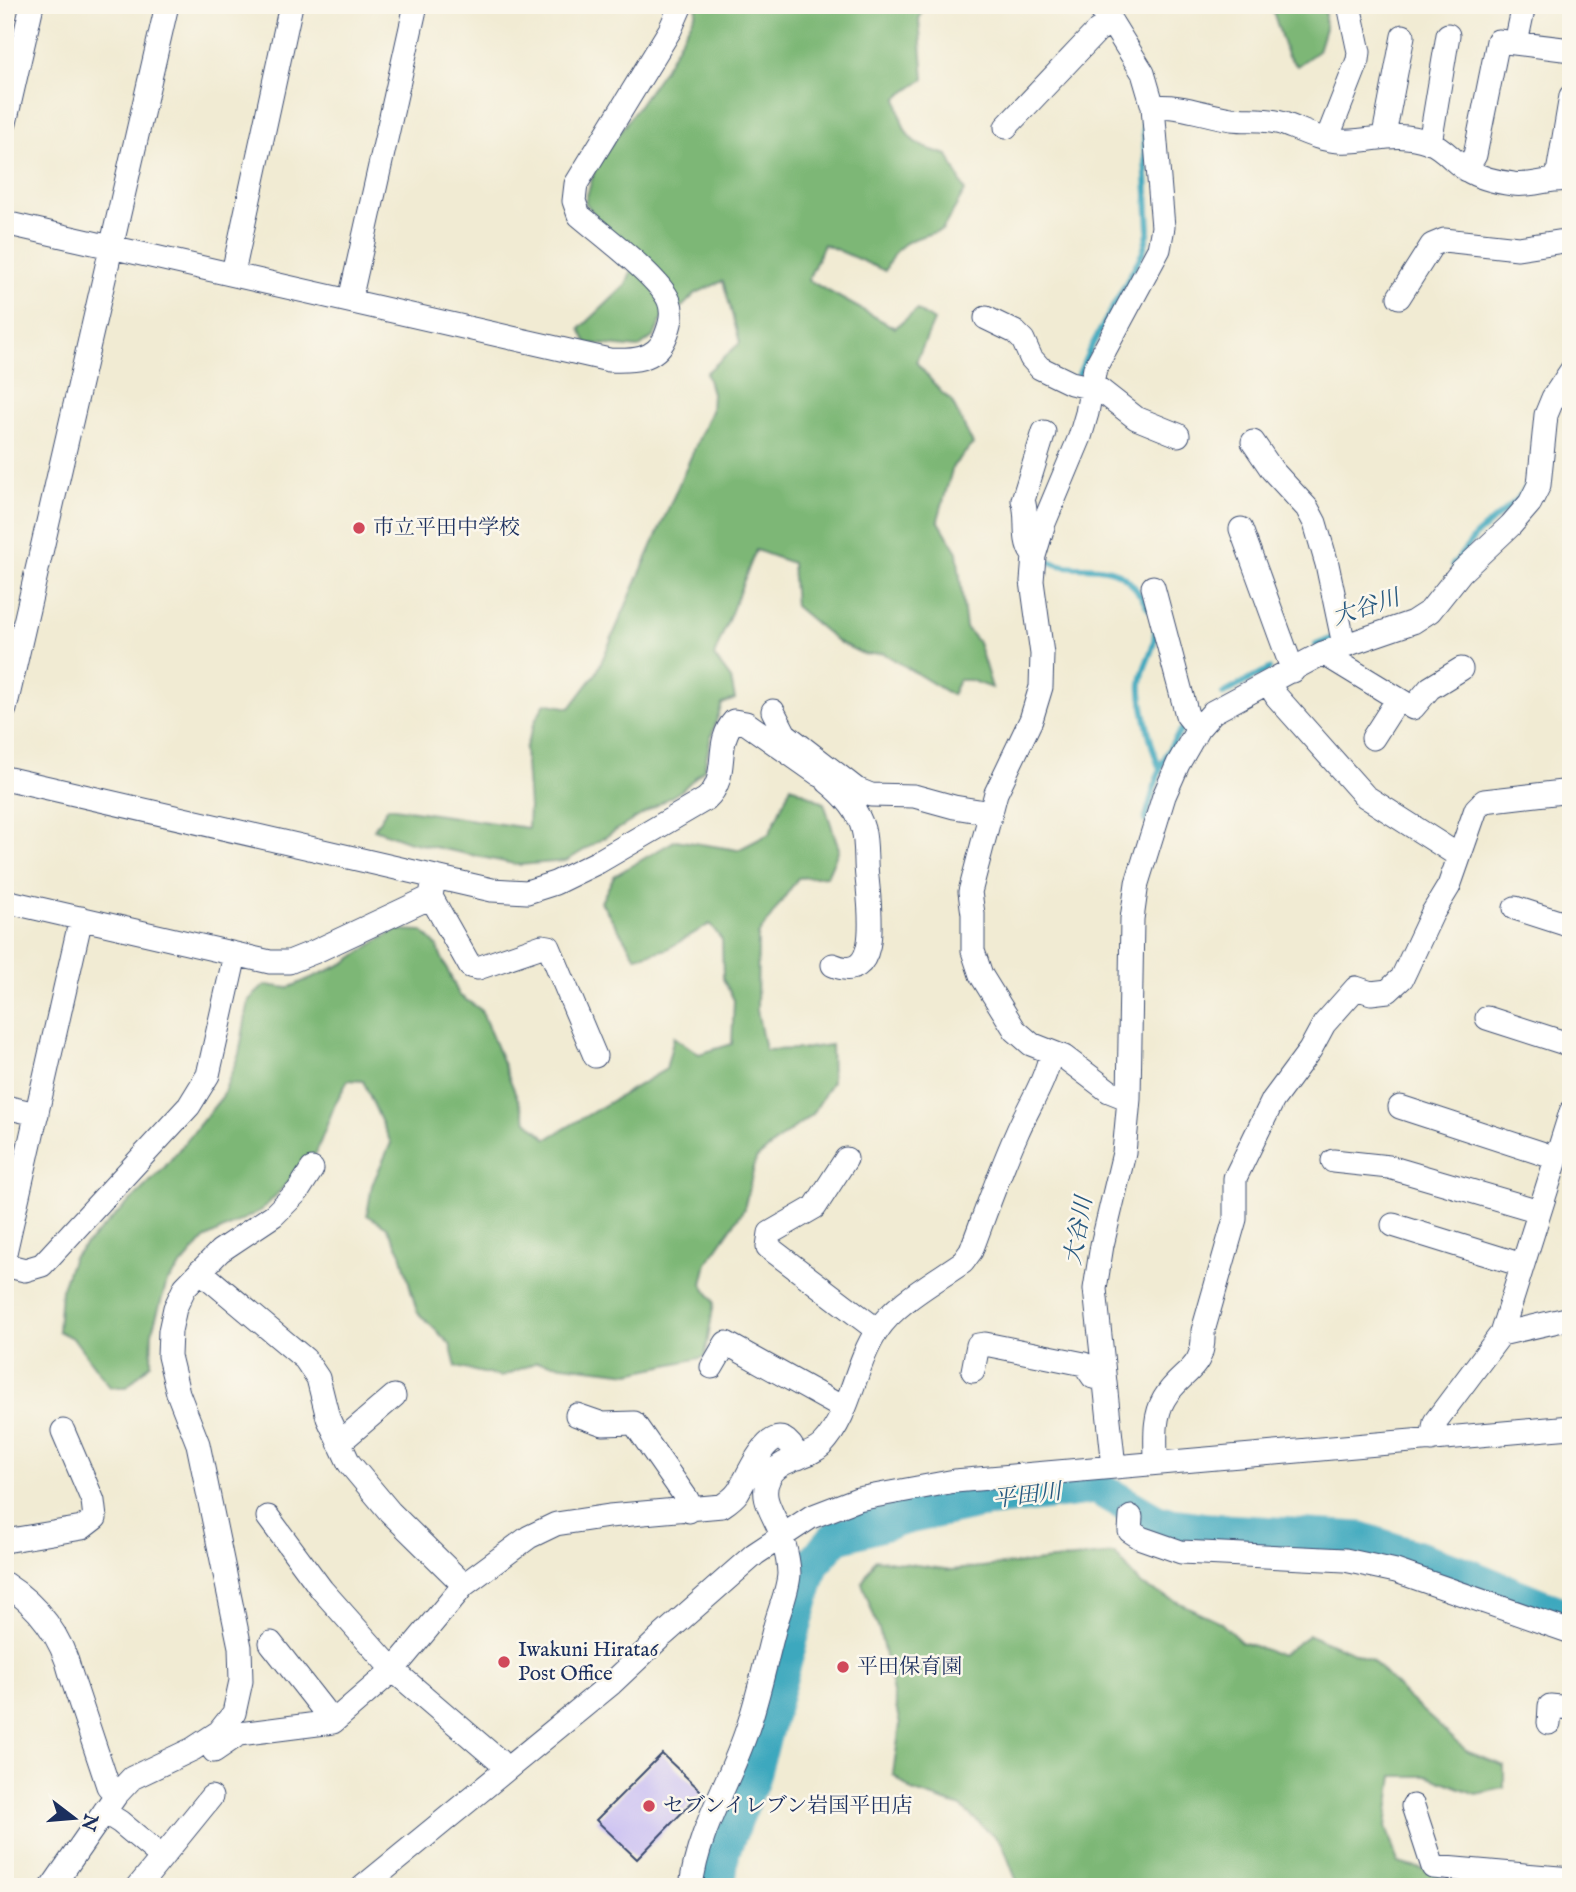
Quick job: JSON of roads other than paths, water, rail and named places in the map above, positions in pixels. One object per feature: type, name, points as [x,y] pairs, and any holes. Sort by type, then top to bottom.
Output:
[{"type":"street","points":[[5,124],[32,5]]},
{"type":"street","points":[[5,709],[167,5]]},
{"type":"street","points":[[233,273],[291,5]]},
{"type":"street","points":[[350,300],[416,5]]},
{"type":"street","points":[[5,223],[609,360],[632,362],[648,357],[663,343],[671,323],[670,302],[659,285],[579,215],[574,201],[576,184],[670,30],[681,5]]},
{"type":"street","points":[[1327,139],[1359,52],[1349,5]]},
{"type":"street","points":[[1516,43],[1524,5]]},
{"type":"street","points":[[1105,14],[1143,73],[1153,107],[1163,227],[1159,249],[1095,368],[1080,438],[1044,523],[1034,556],[1032,581],[1042,654],[1041,687],[1031,720],[1003,775],[970,892],[973,951],[981,975],[1015,1030],[1031,1044],[1064,1056],[1109,1091],[1129,1098]]},
{"type":"street","points":[[1006,127],[1098,30],[1105,14]]},
{"type":"street","points":[[1430,143],[1448,35]]},
{"type":"street","points":[[1384,135],[1403,36]]},
{"type":"street","points":[[1466,170],[1475,155],[1498,41],[1571,50]]},
{"type":"street","points":[[1153,107],[1171,105],[1232,119],[1262,119],[1283,124],[1312,137],[1340,141],[1403,135],[1430,143],[1447,152],[1466,170],[1516,185],[1564,179],[1571,96]]},
{"type":"street","points":[[1399,297],[1432,245],[1444,240],[1518,248],[1571,240]]},
{"type":"street","points":[[986,318],[1015,332],[1040,368],[1071,383],[1099,389],[1136,418],[1178,435]]},
{"type":"street","points":[[1193,723],[1268,683],[1289,664],[1338,641],[1413,622],[1430,611],[1461,572],[1511,525],[1530,503],[1539,485],[1546,415],[1553,398],[1571,371]]},
{"type":"street","points":[[1034,556],[1029,550],[1027,511],[1023,500],[1044,432]]},
{"type":"street","points":[[1253,442],[1272,470],[1307,508],[1315,523],[1338,641],[1398,699],[1413,708],[1430,688],[1461,669]]},
{"type":"street","points":[[1241,528],[1289,664]]},
{"type":"street","points":[[1114,1467],[1095,1289],[1102,1245],[1124,1153],[1129,1098],[1132,919],[1137,883],[1164,796],[1193,723],[1153,587]]},
{"type":"street","points":[[1268,683],[1277,697],[1365,796],[1460,856]]},
{"type":"street","points":[[1373,738],[1398,699]]},
{"type":"street","points":[[773,711],[785,734],[823,771],[853,807],[863,829],[869,946],[863,961],[856,967],[845,970],[833,965]]},
{"type":"street","points":[[5,778],[433,887],[527,892],[555,884],[598,862],[706,799],[716,790],[726,731],[734,721],[746,723],[823,771],[871,795],[914,796],[954,807],[991,813]]},
{"type":"street","points":[[1156,1463],[1156,1423],[1164,1399],[1197,1363],[1204,1349],[1203,1331],[1235,1219],[1236,1178],[1273,1100],[1310,1050],[1324,1024],[1356,988],[1371,993],[1388,991],[1402,978],[1432,914],[1449,886],[1476,809],[1484,800],[1571,791]]},
{"type":"street","points":[[5,901],[235,955],[270,962],[289,962],[433,887]]},
{"type":"street","points":[[433,887],[470,966],[478,968],[542,946],[549,947],[595,1056]]},
{"type":"street","points":[[1515,908],[1571,926]]},
{"type":"street","points":[[5,1253],[81,918]]},
{"type":"street","points":[[5,1265],[25,1270],[42,1265],[189,1106],[208,1075],[235,955]]},
{"type":"street","points":[[1487,1018],[1571,1045]]},
{"type":"street","points":[[691,1887],[693,1872],[706,1835],[746,1733],[789,1574],[782,1536],[769,1510],[766,1494],[769,1476],[781,1466],[813,1452],[823,1444],[844,1408],[860,1362],[877,1331],[892,1313],[963,1262],[971,1251],[1001,1170],[1047,1072],[1051,1052]]},
{"type":"street","points":[[5,1107],[37,1114]]},
{"type":"street","points":[[1399,1107],[1556,1157]]},
{"type":"street","points":[[1432,1440],[1435,1422],[1501,1334],[1571,1112]]},
{"type":"street","points":[[846,1159],[815,1207],[770,1233],[768,1247],[877,1331]]},
{"type":"street","points":[[1333,1161],[1389,1167],[1539,1211]]},
{"type":"street","points":[[52,1887],[110,1804],[132,1778],[193,1749],[219,1732],[234,1713],[241,1681],[240,1647],[198,1444],[178,1393],[169,1356],[170,1331],[175,1308],[185,1287],[220,1251],[274,1215],[298,1191],[312,1170]]},
{"type":"street","points":[[1392,1225],[1522,1265]]},
{"type":"street","points":[[200,1271],[305,1359],[318,1378],[328,1418],[349,1463],[390,1512],[464,1585]]},
{"type":"street","points":[[1501,1334],[1571,1318]]},
{"type":"street","points":[[712,1367],[726,1343],[844,1408]]},
{"type":"street","points":[[973,1371],[978,1345],[985,1344],[1084,1364],[1093,1377],[1104,1379]]},
{"type":"street","points":[[340,1443],[394,1396]]},
{"type":"street","points":[[577,1415],[603,1424],[634,1423],[687,1499],[690,1511]]},
{"type":"street","points":[[363,1887],[611,1684],[663,1634],[755,1554],[811,1517],[858,1499],[955,1481],[1571,1427]]},
{"type":"street","points":[[5,1541],[82,1528],[95,1518],[93,1501],[63,1431]]},
{"type":"street","points":[[150,1769],[169,1772],[196,1762],[239,1734],[333,1722],[393,1670],[464,1585],[529,1537],[556,1524],[609,1516],[690,1511],[722,1506],[736,1495],[762,1448],[772,1440],[782,1439],[793,1445],[798,1458]]},
{"type":"street","points":[[268,1517],[322,1590],[393,1670],[498,1760],[505,1769]]},
{"type":"street","points":[[1131,1517],[1130,1531],[1141,1538],[1181,1552],[1345,1560],[1396,1571],[1571,1632]]},
{"type":"street","points":[[5,1584],[39,1611],[67,1657],[108,1787],[110,1804],[120,1822],[162,1857]]},
{"type":"street","points":[[271,1643],[333,1722]]},
{"type":"street","points":[[1549,1723],[1550,1706],[1571,1708]]},
{"type":"street","points":[[138,1887],[211,1797]]},
{"type":"street","points":[[1413,1806],[1433,1867],[1571,1879]]},
{"type":"waterway","points":[[1079,374],[1143,252],[1149,230],[1143,120]]},
{"type":"waterway","name":"大谷川","points":[[1453,565],[1476,535],[1517,500],[1527,487]]},
{"type":"waterway","points":[[1041,555],[1060,565],[1102,568],[1121,575],[1133,586],[1149,609]]},
{"type":"waterway","points":[[1155,630],[1153,645],[1142,676],[1141,691],[1147,726],[1160,769]]},
{"type":"waterway","name":"大谷川","points":[[1316,645],[1338,636]]},
{"type":"waterway","name":"大谷川","points":[[1223,694],[1269,669]]},
{"type":"waterway","name":"大谷川","points":[[1145,821],[1166,756],[1188,723]]},
{"type":"waterway","name":"平田川","points":[[718,1887],[723,1850],[751,1782],[812,1564],[836,1537],[908,1517],[978,1502],[1096,1487],[1158,1523],[1208,1530],[1361,1539],[1454,1570],[1571,1618]]},
{"type":"place","name":"市立平田中学校","points":[[359,528]]},
{"type":"place","name":"Iwakuni Hirata6 Post Office","points":[[504,1662]]},
{"type":"place","name":"平田保育園","points":[[843,1667]]},
{"type":"place","name":"セブンイレブン岩国平田店","points":[[649,1806]]}]
